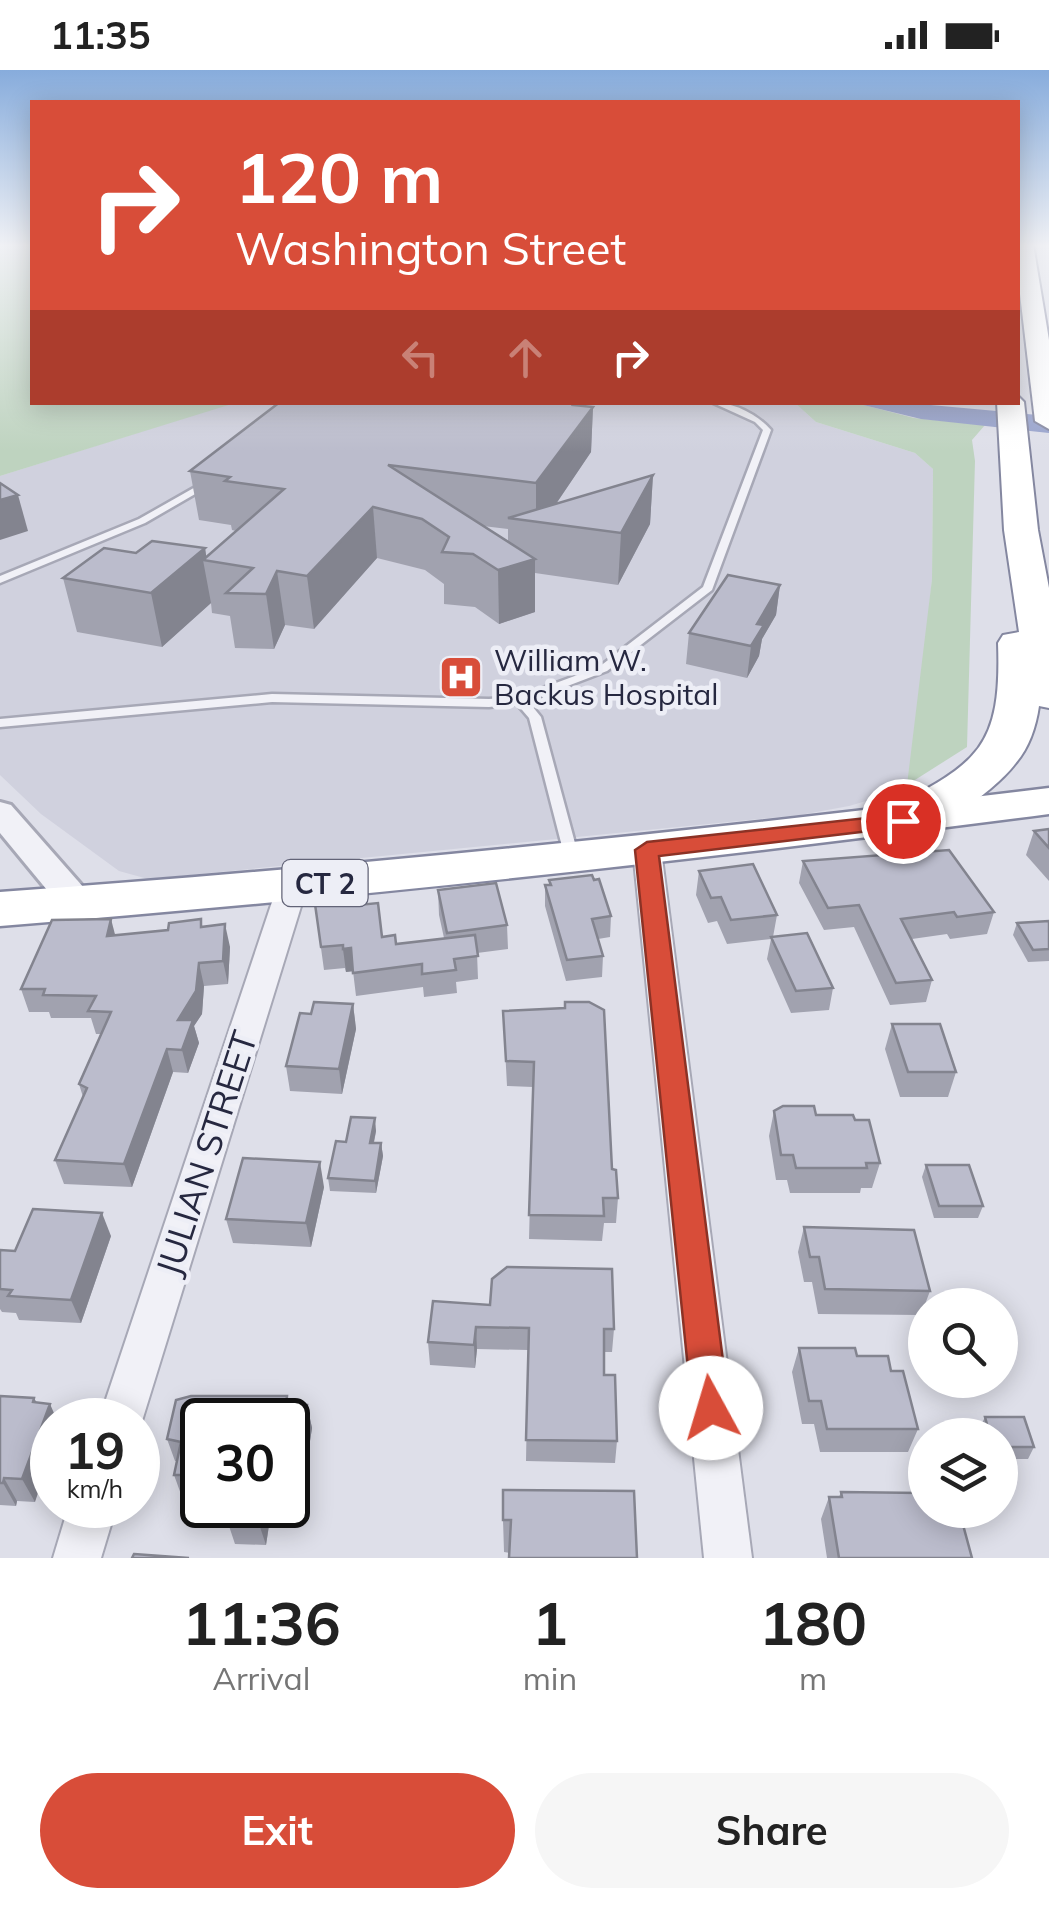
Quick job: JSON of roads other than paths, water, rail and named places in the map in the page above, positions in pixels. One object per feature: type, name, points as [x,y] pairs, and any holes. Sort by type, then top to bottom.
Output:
[{"type":"highway","points":[[1033,313],[1048,412]]},
{"type":"highway","name":"CT 2","points":[[903,821],[970,780],[996,760],[1011,740],[1021,680],[1014,617],[1030,596],[1010,405]]},
{"type":"highway","points":[[1030,596],[1049,696]]},
{"type":"highway","name":"CT 2","points":[[0,909],[292,887],[903,821],[1049,801]]},
{"type":"street","points":[[0,812],[78,905]]},
{"type":"street","points":[[647,850],[728,1558]]},
{"type":"street","name":"JULIAN STREET","points":[[128,1398],[292,887]]},
{"type":"street","points":[[77,1558],[86,1528]]},
{"type":"lane","points":[[0,723],[272,698],[452,704],[520,700],[603,669],[708,588],[767,430],[751,416],[723,405]]},
{"type":"lane","points":[[0,580],[142,521],[214,478]]},
{"type":"lane","points":[[520,700],[535,717],[572,858]]},
{"type":"water","points":[[863,405],[931,405],[1049,416],[1049,433],[921,419]]},
{"type":"place","name":"William W. Backus Hospital","points":[[461,677]]}]
